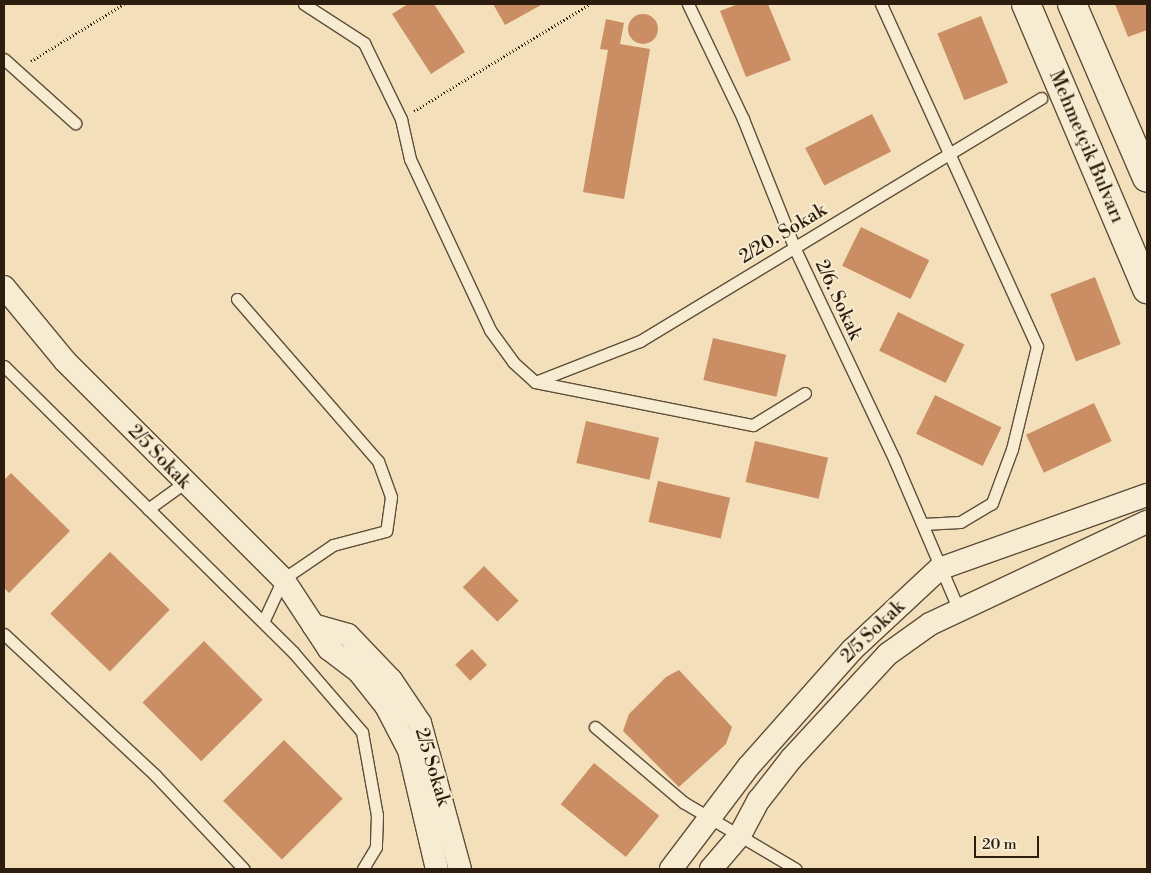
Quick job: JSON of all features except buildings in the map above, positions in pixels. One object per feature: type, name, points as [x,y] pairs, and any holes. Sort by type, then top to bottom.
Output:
[{"type":"main road","name":"Mehmetçik Bulvarı","points":[[1026,4],[1147,289]]},
{"type":"main road","points":[[1072,4],[1147,178]]},
{"type":"street","name":"2/5 Sokak","points":[[4,287],[65,361],[184,483],[283,579],[328,649],[359,672],[386,706],[409,750],[437,869]]},
{"type":"street","name":"2/5 Sokak","points":[[671,869],[709,817],[852,650],[939,569],[1147,495]]},
{"type":"street","name":"2/5 Sokak","points":[[711,869],[740,835],[758,800],[792,759],[882,660],[930,624],[1147,522]]},
{"type":"street","name":"2/5 Sokak","points":[[313,625],[348,635],[391,680],[420,723],[460,869]]},
{"type":"lane","points":[[304,4],[364,43],[401,119],[410,159],[490,330],[513,362],[535,382],[753,426],[805,393]]},
{"type":"lane","name":"2/6. Sokak","points":[[688,4],[743,118],[795,249],[923,524],[939,569],[959,610]]},
{"type":"lane","points":[[881,4],[1037,346],[1012,449],[992,503],[960,522],[923,524]]},
{"type":"lane","points":[[4,59],[75,123]]},
{"type":"lane","name":"2/20. Sokak","points":[[535,382],[640,341],[795,249],[950,152],[1041,98]]},
{"type":"lane","points":[[237,299],[378,461],[391,497],[386,531],[333,545],[283,579],[263,622]]},
{"type":"lane","points":[[4,366],[263,622],[337,698],[362,732],[377,815],[376,847],[363,869]]},
{"type":"lane","points":[[148,509],[184,483]]},
{"type":"lane","points":[[4,634],[155,774],[244,869]]},
{"type":"lane","points":[[595,727],[683,802],[796,869]]},
{"type":"path","points":[[16,70],[124,4]]},
{"type":"path","points":[[401,119],[590,4]]}]
